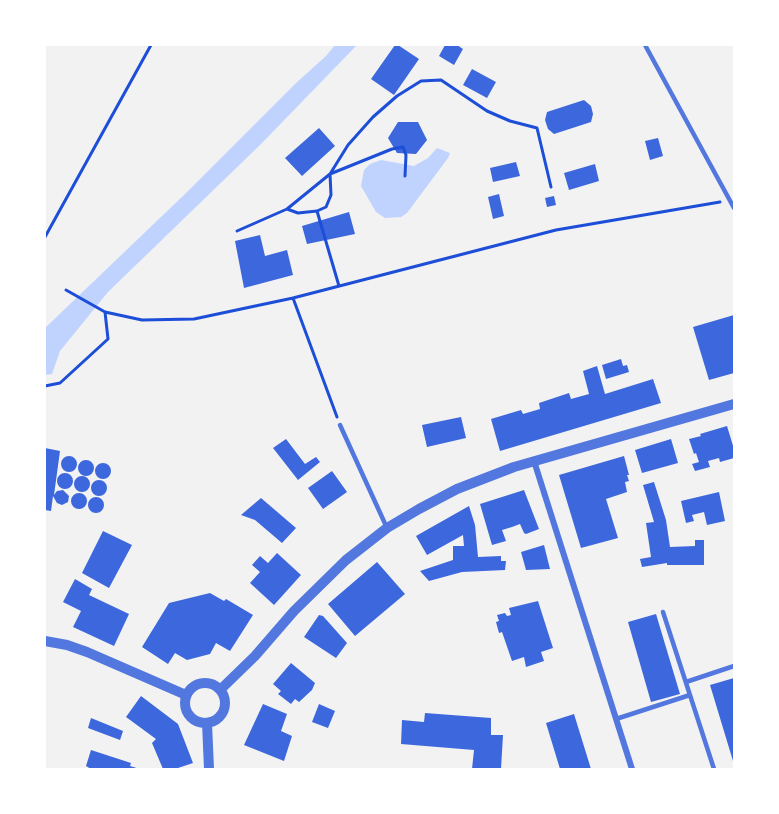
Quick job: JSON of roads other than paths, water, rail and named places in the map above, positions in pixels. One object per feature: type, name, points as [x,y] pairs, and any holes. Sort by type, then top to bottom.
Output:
[{"type":"street","points":[[220,690],[255,656],[294,611],[362,546],[387,528],[457,489],[534,460],[734,404]]},
{"type":"street","points":[[534,460],[632,769]]},
{"type":"street","points":[[45,641],[87,652],[186,695]]},
{"type":"street","points":[[199,683],[211,684],[220,690],[224,699],[224,709],[218,718],[207,723],[197,722],[187,713],[184,701],[186,695],[199,683]]},
{"type":"street","points":[[207,723],[210,769]]},
{"type":"lane","points":[[645,45],[734,207]]},
{"type":"lane","points":[[340,425],[387,528]]},
{"type":"lane","points":[[663,612],[714,769]]},
{"type":"lane","points":[[686,682],[734,666]]},
{"type":"lane","points":[[616,719],[690,695]]},
{"type":"water","points":[[335,45],[357,45],[261,144],[108,292],[60,351],[52,374],[45,375],[45,328],[185,194]]},
{"type":"water","points":[[437,148],[450,153],[448,158],[407,213],[401,217],[385,218],[376,212],[361,186],[364,170],[370,164],[381,160],[414,166],[428,158]]}]
